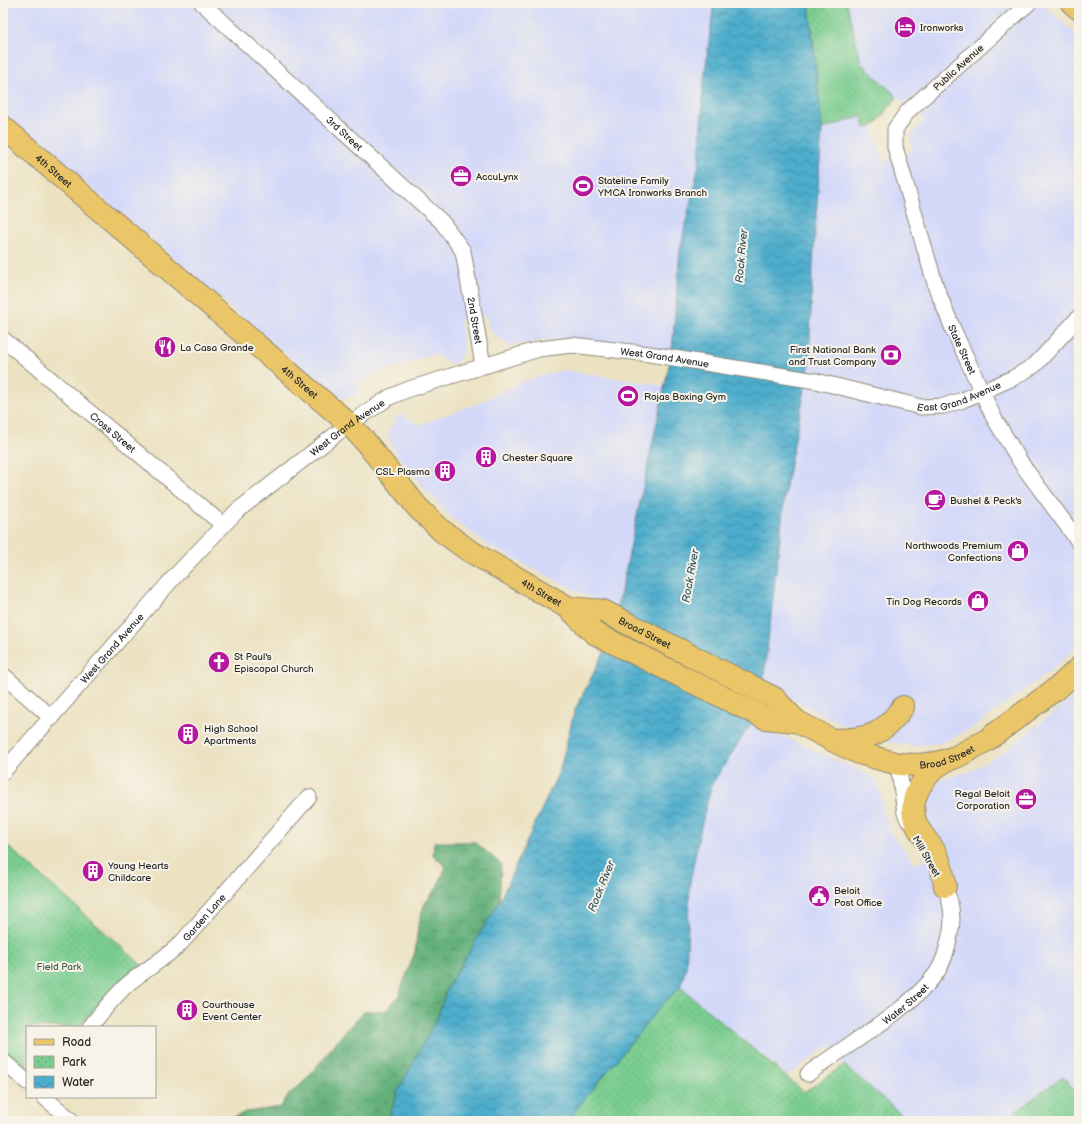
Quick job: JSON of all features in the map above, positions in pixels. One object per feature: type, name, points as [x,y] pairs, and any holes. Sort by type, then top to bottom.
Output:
[{"type":"main road","points":[[1072,3],[1079,9]]},
{"type":"main road","name":"4th Street","points":[[3,127],[349,424],[364,440],[418,508],[442,531],[486,562],[569,608],[594,632]]},
{"type":"main road","name":"Broad Street","points":[[569,608],[603,611],[774,698],[796,721],[832,740],[859,752],[898,764],[918,765],[946,760],[987,740],[1061,685],[1079,668]]},
{"type":"main road","name":"Broad Street","points":[[594,632],[765,718],[796,721]]},
{"type":"main road","points":[[832,740],[857,740],[874,736],[886,728],[903,707]]},
{"type":"main road","points":[[946,760],[934,768],[924,780],[916,794],[914,808],[916,824],[938,857],[948,893]]},
{"type":"street","name":"3rd Street","points":[[202,3],[442,222],[464,251],[469,276]]},
{"type":"street","name":"Public Avenue","points":[[894,135],[897,125],[908,111],[1029,3]]},
{"type":"street","name":"State Street","points":[[894,135],[897,156],[936,287],[981,392],[994,418],[1016,455],[1079,542]]},
{"type":"street","name":"2nd Street","points":[[469,276],[483,365]]},
{"type":"street","name":"East Grand Avenue","points":[[816,381],[921,406],[944,406],[1013,378],[1035,365],[1079,317]]},
{"type":"street","name":"Cross Street","points":[[3,339],[223,525]]},
{"type":"street","name":"West Grand Avenue","points":[[3,772],[52,718],[175,576],[223,525],[259,492],[349,424],[390,397],[409,388],[539,348],[572,345],[649,354],[816,381]]},
{"type":"street","points":[[3,675],[52,718]]},
{"type":"street","name":"Mill Street","points":[[898,764],[905,812],[917,843],[948,893]]},
{"type":"street","name":"Garden Lane","points":[[91,1026],[129,983],[167,957],[182,942],[309,797]]},
{"type":"street","name":"Water Street","points":[[808,1074],[912,999],[936,974],[946,954],[953,923],[948,893]]},
{"type":"street","points":[[3,1061],[26,1081]]},
{"type":"street","points":[[45,1098],[72,1121]]},
{"type":"shaded area","points":[[3,3],[714,3],[703,88],[699,164],[680,250],[672,351],[567,339],[552,339],[510,346],[503,342],[489,328],[485,315],[460,320],[464,351],[457,362],[452,365],[433,354],[376,374],[355,386],[361,391],[360,393],[345,398],[339,398],[329,392],[3,112]]},
{"type":"shaded area","points":[[847,3],[1041,3],[1079,37],[1079,645],[1051,670],[974,727],[941,743],[914,746],[891,743],[849,728],[763,684],[786,485],[809,368],[812,279],[822,129],[863,116],[865,128],[875,125],[874,130],[883,161],[912,151],[910,136],[924,120],[861,63]]},
{"type":"shaded area","points":[[564,370],[665,386],[616,611],[491,547],[453,519],[397,455],[387,433],[398,416],[402,415],[419,425],[481,402],[525,380]]},
{"type":"shaded area","points":[[1079,693],[1079,1096],[1062,1076],[1004,1121],[909,1121],[844,1065],[830,1045],[787,1076],[680,987],[686,969],[690,882],[701,826],[712,784],[752,722],[873,777],[879,786],[884,812],[890,831],[915,864],[940,848],[925,828],[920,801],[936,781],[970,771],[1002,753]]},
{"type":"green space","points":[[809,3],[847,3],[861,63],[897,97],[875,125],[865,128],[862,116],[822,129]]},
{"type":"green space","name":"Field Park","points":[[3,842],[144,967],[116,985],[80,1026],[26,1026],[26,1069],[3,1048]]},
{"type":"green space","points":[[434,842],[475,842],[501,864],[499,902],[447,988],[438,1016],[398,1091],[388,1121],[231,1121],[232,1118],[246,1112],[281,1107],[287,1097],[307,1078],[342,1035],[365,1011],[385,1011],[398,997],[415,952],[418,926],[424,905],[437,887],[446,867],[433,855]]},
{"type":"green space","points":[[680,987],[804,1092],[844,1065],[909,1121],[569,1121],[578,1107],[660,1007]]},
{"type":"green space","points":[[1063,1076],[1079,1096],[1079,1121],[1004,1121]]},
{"type":"water","name":"Rock River","points":[[714,3],[809,3],[822,129],[812,279],[809,368],[786,485],[763,684],[752,722],[712,784],[701,826],[690,882],[686,969],[680,987],[660,1007],[578,1107],[569,1121],[388,1121],[398,1091],[438,1016],[447,988],[499,902],[560,769],[574,712],[605,650],[620,596],[672,351],[680,250],[699,164],[703,88]]},
{"type":"place","name":"Ironworks","points":[[905,27]]},
{"type":"place","name":"AccuLynx","points":[[461,176]]},
{"type":"place","name":"Stateline Family YMCA Ironworks Branch","points":[[583,186]]},
{"type":"place","name":"La Casa Grande","points":[[165,347]]},
{"type":"place","name":"First National Bank and Trust Company","points":[[891,355]]},
{"type":"place","name":"Rojas Boxing Gym","points":[[628,396]]},
{"type":"place","name":"Chester Square","points":[[486,457]]},
{"type":"place","name":"CSL Plasma","points":[[445,471]]},
{"type":"place","name":"Bushel & Peck's","points":[[935,500]]},
{"type":"place","name":"Northwoods Premium Confections","points":[[1018,551]]},
{"type":"place","name":"Tin Dog Records","points":[[978,601]]},
{"type":"place","name":"St Paul's Episcopal Church","points":[[219,662]]},
{"type":"place","name":"High School Apartments","points":[[188,734]]},
{"type":"place","name":"Regal Beloit Corporation","points":[[1026,799]]},
{"type":"place","name":"Young Hearts Childcare","points":[[93,871]]},
{"type":"place","name":"Beloit Post Office","points":[[819,896]]},
{"type":"place","name":"Courthouse Event Center","points":[[187,1010]]}]
